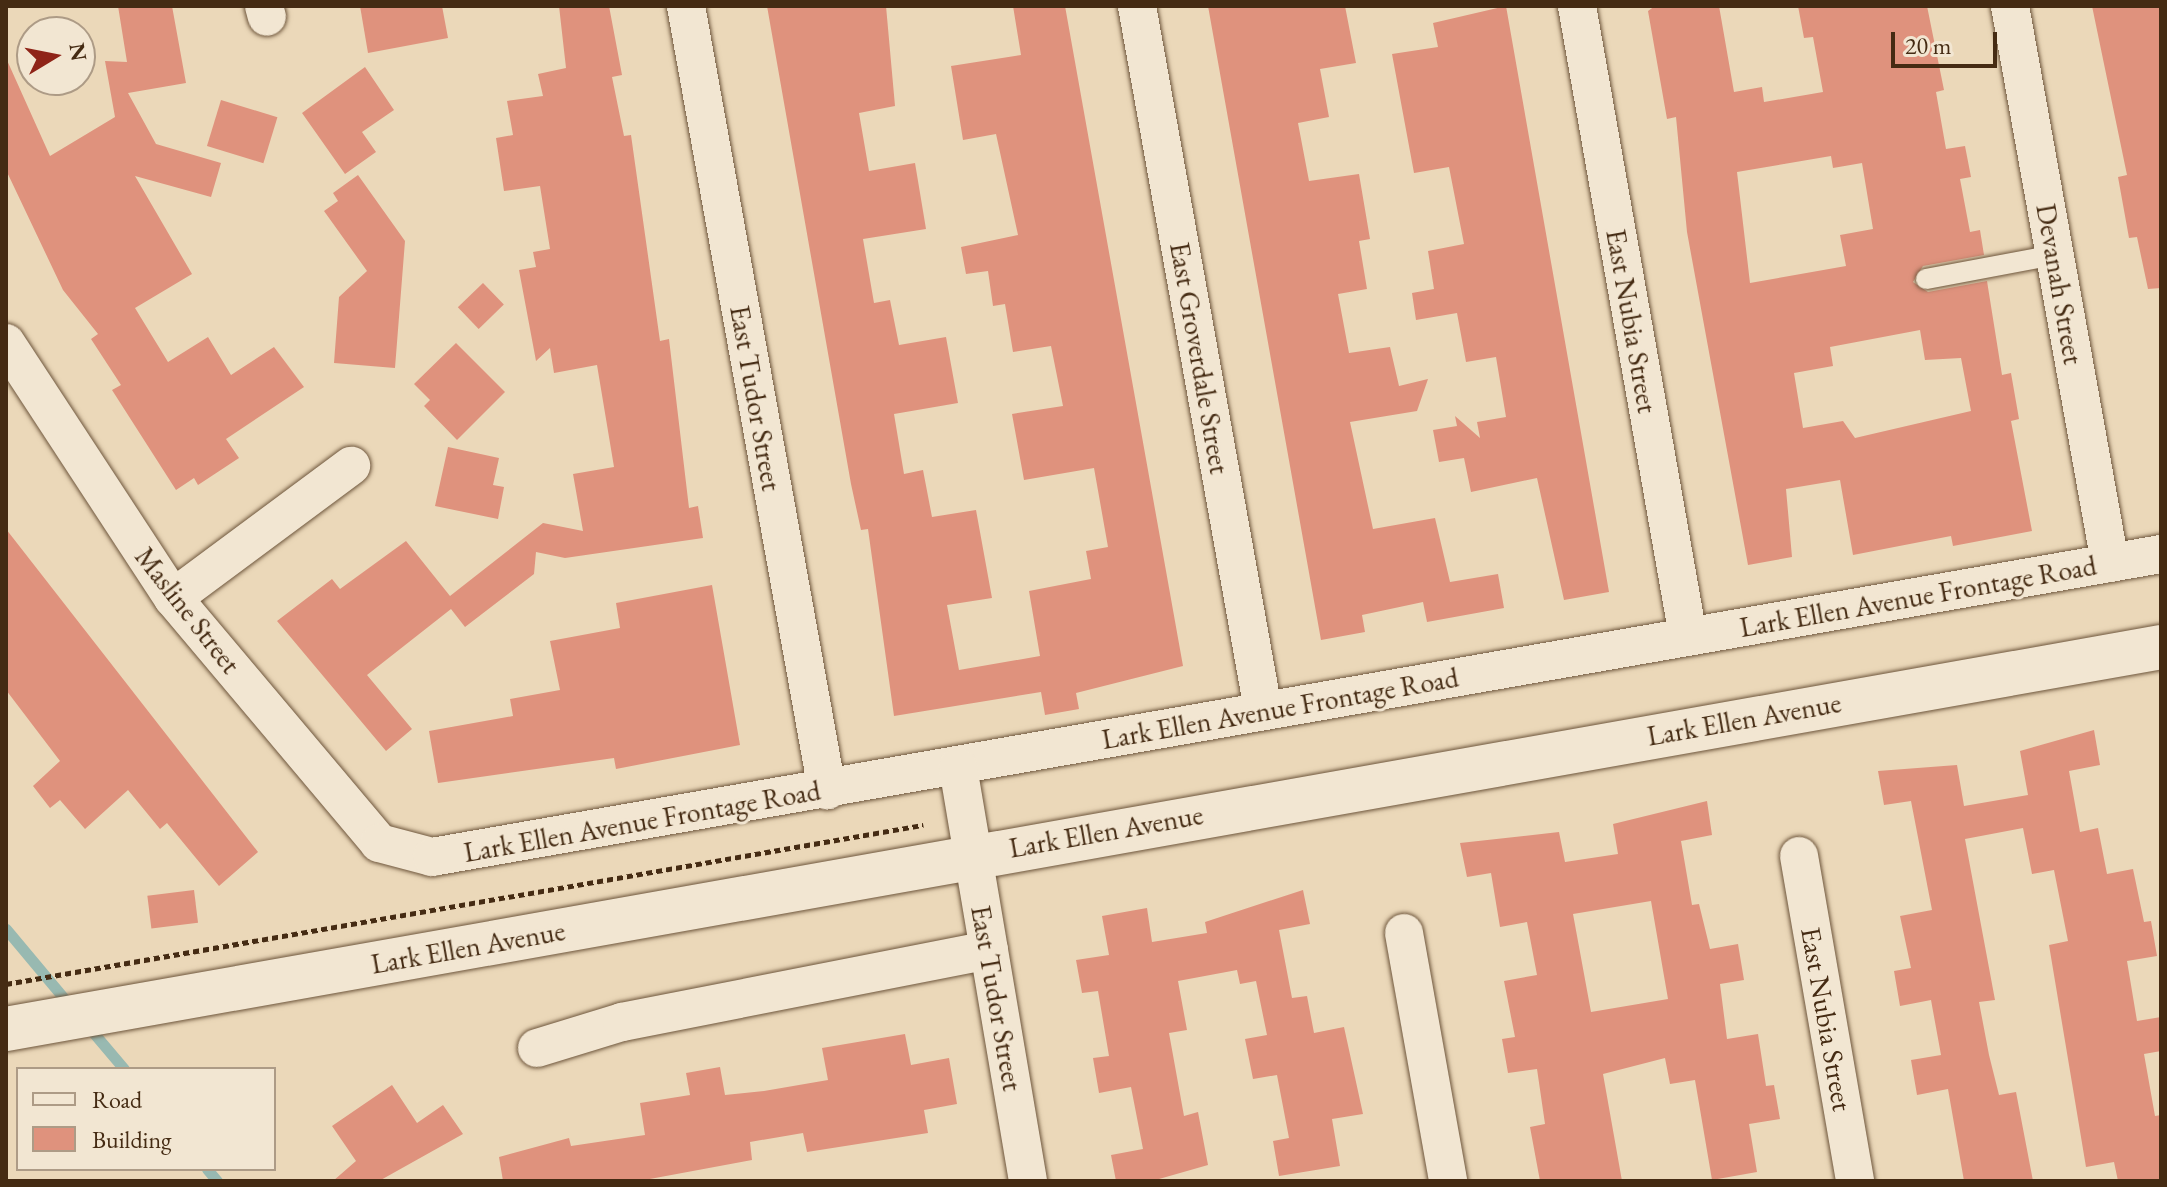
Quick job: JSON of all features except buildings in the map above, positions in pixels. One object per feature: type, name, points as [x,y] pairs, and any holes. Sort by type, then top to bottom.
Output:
[{"type":"street","name":"East Tudor Street","points":[[686,6],[827,790]]},
{"type":"street","name":"East Groverdale Street","points":[[1137,6],[1263,710]]},
{"type":"street","name":"East Nubia Street","points":[[1577,6],[1688,636]]},
{"type":"street","name":"Devanah Street","points":[[2010,6],[2110,563]]},
{"type":"street","name":"Masline Street","points":[[6,343],[173,598],[379,843],[399,851]]},
{"type":"street","points":[[173,598],[351,466]]},
{"type":"street","name":"Lark Ellen Avenue Frontage Road","points":[[399,851],[432,857],[2161,554]]},
{"type":"street","name":"Lark Ellen Avenue","points":[[6,1029],[972,855],[2161,647]]},
{"type":"street","name":"East Tudor Street","points":[[958,767],[1028,1181]]},
{"type":"street","name":"East Nubia Street","points":[[1799,856],[1855,1181]]},
{"type":"street","points":[[1404,933],[1448,1181]]},
{"type":"street","points":[[537,1048],[622,1022],[989,950]]},
{"type":"lane","points":[[1926,279],[2054,255]]},
{"type":"path","points":[[6,984],[78,971]]},
{"type":"waterway","points":[[6,929],[72,1008]]},
{"type":"waterway","points":[[86,1024],[122,1067]]},
{"type":"waterway","points":[[209,1171],[217,1181]]}]
